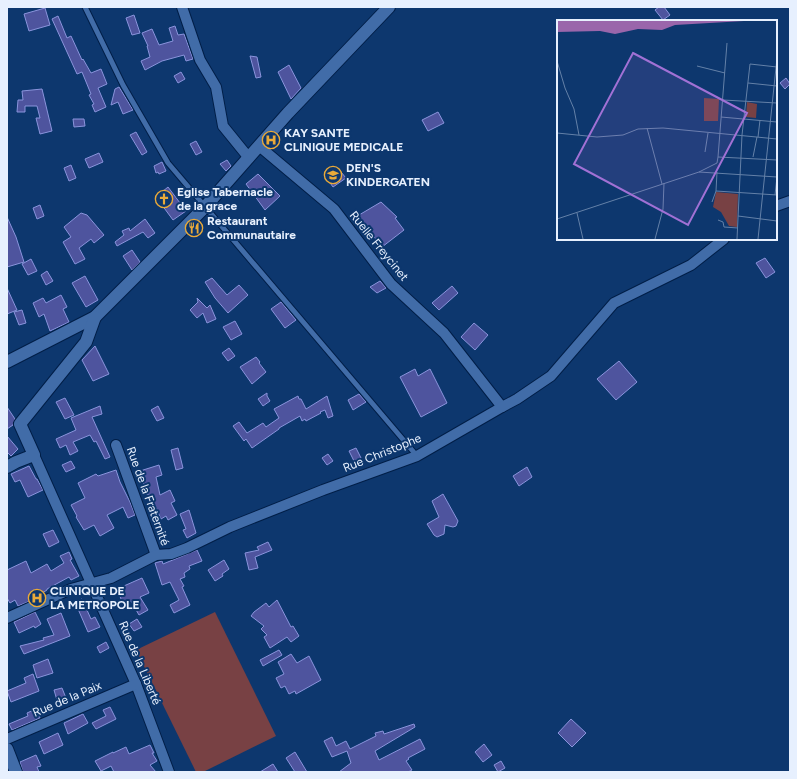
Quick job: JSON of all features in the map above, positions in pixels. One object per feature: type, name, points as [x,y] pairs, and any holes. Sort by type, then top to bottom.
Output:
[{"type":"street","points":[[182,7],[200,60],[216,87],[223,126],[249,158]]},
{"type":"street","points":[[7,362],[96,317],[205,207],[292,109],[389,7]]},
{"type":"street","name":"Ruelle Freycinet","points":[[259,146],[334,209],[391,284],[444,333],[502,406]]},
{"type":"street","points":[[777,206],[790,201]]},
{"type":"street","name":"Rue Christophe","points":[[7,618],[71,589],[111,578],[156,555],[171,554],[187,548],[244,521],[323,490],[417,456],[502,406],[517,400],[551,376],[614,303],[691,265],[723,240]]},
{"type":"street","points":[[7,467],[34,455],[20,424],[86,342],[96,317]]},
{"type":"street","name":"Rue de la Fraternité","points":[[116,445],[156,555]]},
{"type":"street","name":"Rue de la Liberté","points":[[34,455],[136,684],[169,772]]},
{"type":"street","name":"Rue de la Paix","points":[[7,739],[136,684]]},
{"type":"street","points":[[7,749],[16,772]]},
{"type":"lane","points":[[85,7],[123,84],[168,163],[417,456]]},
{"type":"shaded area","points":[[215,612],[276,736],[203,772],[196,772],[136,650]]},
{"type":"building","points":[[659,7],[664,7],[670,15],[663,20],[655,10]]},
{"type":"building","points":[[45,8],[50,25],[29,31],[24,14]]},
{"type":"building","points":[[134,15],[140,33],[132,35],[126,18]]},
{"type":"building","points":[[58,16],[67,38],[71,36],[82,60],[83,59],[91,73],[101,69],[107,84],[98,88],[106,107],[95,112],[92,105],[94,104],[89,95],[91,94],[82,72],[77,74],[52,19]]},
{"type":"building","points":[[175,26],[178,35],[184,34],[193,59],[186,61],[184,55],[162,61],[145,70],[141,61],[150,57],[148,46],[142,33],[152,29],[159,45],[173,41],[169,28]]},
{"type":"building","points":[[250,56],[257,57],[261,77],[256,78]]},
{"type":"building","points":[[289,65],[301,88],[291,99],[278,72]]},
{"type":"building","points":[[181,72],[185,79],[178,83],[174,76]]},
{"type":"building","points":[[786,78],[790,84],[785,89],[780,83]]},
{"type":"building","points":[[119,87],[133,110],[123,114],[118,102],[111,105],[115,89]]},
{"type":"building","points":[[42,89],[52,131],[40,134],[36,118],[40,118],[37,106],[25,106],[25,112],[17,112],[18,100],[23,100],[22,91]]},
{"type":"building","points":[[438,112],[444,123],[428,131],[422,120]]},
{"type":"building","points":[[73,119],[84,119],[85,126],[74,127]]},
{"type":"building","points":[[136,132],[147,152],[142,155],[130,135]]},
{"type":"building","points":[[196,141],[202,152],[196,155],[190,144]]},
{"type":"building","points":[[99,153],[103,162],[89,168],[85,159]]},
{"type":"building","points":[[227,160],[231,166],[226,171],[220,164]]},
{"type":"building","points":[[162,162],[166,171],[159,174],[158,172],[156,173],[154,166]]},
{"type":"building","points":[[71,165],[76,178],[69,181],[64,168]]},
{"type":"building","points":[[341,172],[346,178],[333,187],[328,180]]},
{"type":"building","points":[[258,174],[280,196],[265,210],[246,184]]},
{"type":"building","points":[[168,187],[186,211],[173,220],[156,197]]},
{"type":"building","points":[[381,202],[397,217],[395,218],[404,230],[382,247],[371,233],[365,237],[354,218]]},
{"type":"building","points":[[40,205],[44,216],[37,219],[33,208]]},
{"type":"building","points":[[81,213],[87,215],[104,235],[94,243],[91,239],[79,248],[85,259],[75,264],[63,242],[71,237],[64,227]]},
{"type":"building","points":[[7,217],[16,237],[24,262],[7,267]]},
{"type":"building","points":[[145,219],[155,233],[148,238],[143,232],[117,246],[115,242],[124,235],[122,231],[129,228],[130,231]]},
{"type":"building","points":[[132,250],[140,262],[132,270],[123,256]]},
{"type":"building","points":[[765,258],[775,272],[766,278],[756,263]]},
{"type":"building","points":[[31,259],[37,271],[28,275],[22,264]]},
{"type":"building","points":[[47,271],[53,281],[46,285],[41,275]]},
{"type":"building","points":[[85,276],[98,300],[86,307],[72,283]]},
{"type":"building","points":[[212,278],[227,295],[239,285],[248,295],[228,313],[215,298],[205,282]]},
{"type":"building","points":[[380,281],[386,288],[377,293],[370,287]]},
{"type":"building","points":[[452,286],[458,293],[439,310],[432,303]]},
{"type":"building","points":[[7,288],[17,310],[7,314]]},
{"type":"building","points":[[61,295],[67,307],[63,309],[69,322],[50,331],[44,314],[39,317],[33,303],[43,298],[46,303]]},
{"type":"building","points":[[197,298],[207,308],[210,305],[216,319],[207,323],[203,313],[197,318],[190,310],[198,302]]},
{"type":"building","points":[[281,302],[296,320],[285,328],[271,309]]},
{"type":"building","points":[[22,310],[26,323],[19,325],[14,312]]},
{"type":"building","points":[[235,321],[242,334],[231,340],[223,327]]},
{"type":"building","points":[[474,323],[488,335],[475,350],[461,337]]},
{"type":"building","points":[[95,346],[109,374],[93,381],[82,360]]},
{"type":"building","points":[[229,348],[235,356],[228,361],[222,353]]},
{"type":"building","points":[[256,357],[266,372],[252,384],[240,367]]},
{"type":"building","points":[[619,361],[637,382],[616,400],[597,379]]},
{"type":"building","points":[[415,369],[418,376],[430,369],[447,403],[421,417],[400,377]]},
{"type":"building","points":[[267,393],[270,401],[263,406],[258,399]]},
{"type":"building","points":[[359,394],[366,402],[353,410],[348,400]]},
{"type":"building","points":[[298,396],[306,409],[327,396],[333,416],[328,418],[325,410],[306,421],[305,419],[302,421],[300,416],[279,428],[252,448],[246,439],[244,441],[233,426],[239,422],[247,433],[263,423],[266,427],[279,418],[274,409]]},
{"type":"building","points":[[65,398],[74,415],[65,419],[56,402]]},
{"type":"building","points":[[100,406],[102,414],[92,417],[110,457],[105,459],[96,441],[94,442],[90,435],[73,442],[78,451],[70,455],[66,445],[60,448],[56,439],[76,430],[71,418]]},
{"type":"building","points":[[158,406],[164,418],[157,421],[151,410]]},
{"type":"building","points":[[7,407],[15,419],[13,425],[7,429]]},
{"type":"building","points":[[7,436],[18,449],[11,456],[7,452]]},
{"type":"building","points":[[178,448],[183,468],[176,470],[171,450]]},
{"type":"building","points":[[356,448],[361,458],[354,461],[349,451]]},
{"type":"building","points":[[328,454],[333,461],[327,465],[322,458]]},
{"type":"building","points":[[71,461],[75,468],[66,472],[62,465]]},
{"type":"building","points":[[159,465],[162,475],[156,477],[160,495],[170,490],[175,501],[171,503],[177,515],[168,520],[166,516],[161,519],[149,494],[147,495],[140,471]]},
{"type":"building","points":[[29,466],[43,490],[28,497],[20,480],[15,482],[11,474]]},
{"type":"building","points":[[527,467],[532,477],[519,486],[513,476]]},
{"type":"building","points":[[116,470],[135,515],[128,518],[123,507],[107,515],[114,528],[100,536],[94,525],[84,530],[71,505],[85,498],[78,483],[96,474],[98,476]]},
{"type":"building","points":[[443,494],[458,521],[456,526],[453,527],[445,525],[444,534],[437,537],[427,524],[439,517],[432,501]]},
{"type":"building","points":[[189,510],[196,533],[187,538],[183,530],[186,529],[180,514]]},
{"type":"building","points":[[53,530],[59,542],[49,547],[43,534]]},
{"type":"building","points":[[268,542],[272,550],[255,557],[258,568],[249,570],[245,553],[259,550],[257,547]]},
{"type":"building","points":[[197,550],[202,561],[189,566],[190,569],[184,573],[185,577],[180,579],[184,586],[182,587],[190,605],[174,613],[170,605],[179,600],[170,582],[162,585],[155,563],[162,561],[163,564]]},
{"type":"building","points":[[69,552],[72,559],[70,560],[79,576],[71,580],[69,577],[47,589],[30,601],[18,606],[15,600],[10,603],[7,598],[7,570],[26,561],[31,573],[47,564],[51,571],[64,563],[60,556]]},
{"type":"building","points":[[224,560],[229,569],[222,574],[223,576],[215,581],[208,570]]},
{"type":"building","points":[[142,578],[149,593],[140,597],[148,610],[139,615],[131,601],[123,604],[117,589]]},
{"type":"building","points":[[82,599],[91,619],[95,617],[100,627],[88,632],[75,602]]},
{"type":"building","points":[[277,600],[291,627],[293,626],[299,636],[291,642],[287,637],[270,648],[264,637],[267,635],[261,629],[264,626],[251,616],[266,603],[269,607]]},
{"type":"building","points":[[35,612],[41,624],[35,628],[34,626],[19,633],[14,622]]},
{"type":"building","points":[[61,613],[70,636],[24,654],[20,646],[44,640],[43,638],[54,635],[47,619]]},
{"type":"building","points":[[137,619],[142,627],[134,631],[129,624]]},
{"type":"building","points":[[106,642],[109,648],[100,653],[97,647]]},
{"type":"building","points":[[279,650],[282,655],[263,666],[260,660]]},
{"type":"building","points":[[291,654],[297,663],[309,656],[321,680],[296,694],[295,691],[289,694],[285,686],[281,688],[276,678],[284,674],[278,662]]},
{"type":"building","points":[[48,659],[53,673],[37,678],[33,665]]},
{"type":"building","points":[[33,674],[39,691],[11,702],[7,691],[26,683],[24,678]]},
{"type":"building","points":[[62,688],[68,703],[59,707],[54,690]]},
{"type":"building","points":[[110,707],[116,719],[96,729],[92,723],[106,716],[103,710]]},
{"type":"building","points":[[36,709],[40,718],[12,730],[9,724],[28,716],[27,713]]},
{"type":"building","points":[[83,714],[88,723],[68,734],[64,723]]},
{"type":"building","points":[[571,719],[586,733],[572,747],[558,733]]},
{"type":"building","points":[[414,724],[415,727],[375,751],[379,760],[420,739],[425,749],[408,758],[409,759],[406,761],[412,770],[408,772],[339,772],[351,763],[347,751],[332,757],[324,741],[332,737],[336,746],[346,741],[350,749],[376,736],[375,733],[383,731],[384,734]]},
{"type":"building","points":[[58,733],[63,745],[44,754],[39,742]]},
{"type":"building","points":[[484,744],[492,755],[483,762],[475,752]]},
{"type":"building","points":[[150,745],[154,753],[152,753],[157,761],[150,765],[156,772],[114,772],[111,766],[101,771],[95,761],[126,747],[129,754]]},
{"type":"building","points":[[295,752],[307,772],[295,772],[286,758]]},
{"type":"building","points":[[36,755],[41,766],[37,767],[39,772],[23,772],[20,762]]},
{"type":"building","points":[[501,761],[505,768],[498,772],[494,765]]},
{"type":"building","points":[[273,764],[278,772],[260,772]]},
{"type":"place","name":"KAY SANTE CLINIQUE MEDICALE","points":[[271,140]]},
{"type":"place","name":"DEN'S KINDERGATEN","points":[[333,175]]},
{"type":"place","name":"Eglise Tabernacle de la grace","points":[[164,199]]},
{"type":"place","name":"Restaurant Communautaire","points":[[194,228]]},
{"type":"place","name":"CLINIQUE DE LA METROPOLE","points":[[37,598]]}]
